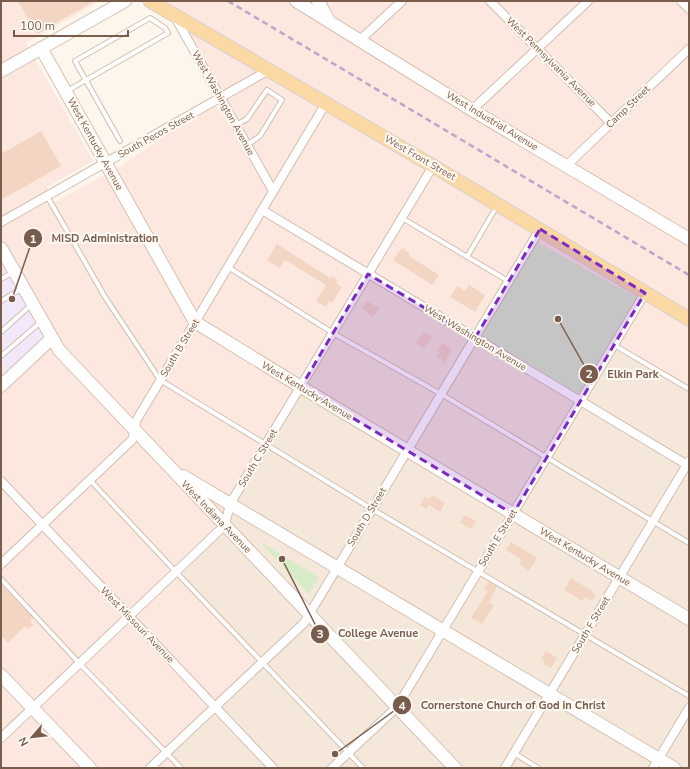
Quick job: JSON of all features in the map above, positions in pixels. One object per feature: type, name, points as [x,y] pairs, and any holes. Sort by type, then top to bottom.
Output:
[{"type":"main road","name":"West Front Street","points":[[150,1],[498,204],[689,319]]},
{"type":"street","points":[[1,71],[125,1]]},
{"type":"street","name":"West Industrial Avenue","points":[[296,1],[472,110],[689,239]]},
{"type":"street","points":[[318,1],[331,24]]},
{"type":"street","points":[[359,41],[402,1]]},
{"type":"street","name":"West Pennsylvania Avenue","points":[[490,1],[611,123]]},
{"type":"street","points":[[472,110],[588,1]]},
{"type":"street","points":[[681,1],[689,9]]},
{"type":"street","name":"West Washington Avenue","points":[[174,15],[273,191]]},
{"type":"street","name":"West Kentucky Avenue","points":[[41,48],[195,322],[407,451],[689,619]]},
{"type":"street","name":"Camp Street","points":[[566,166],[689,49]]},
{"type":"street","name":"South Pecos Street","points":[[1,222],[269,70]]},
{"type":"street","name":"South B Street","points":[[1,564],[132,440],[136,421],[326,103]]},
{"type":"street","name":"South C Street","points":[[225,525],[230,504],[433,166]]},
{"type":"street","name":"West Washington Avenue","points":[[262,210],[688,464]]},
{"type":"street","name":"South D Street","points":[[150,768],[304,623],[540,230]]},
{"type":"street","name":"West Indiana Avenue","points":[[2,254],[14,271],[59,350],[455,768]]},
{"type":"street","name":"South E Street","points":[[332,768],[397,707],[645,293]]},
{"type":"street","points":[[2,384],[52,338]]},
{"type":"street","name":"South F Street","points":[[505,768],[688,464]]},
{"type":"street","points":[[170,468],[549,694],[656,763],[674,768]]},
{"type":"street","name":"West Missouri Avenue","points":[[1,481],[273,768]]},
{"type":"street","points":[[1,738],[225,525]]},
{"type":"street","points":[[1,675],[90,768]]},
{"type":"street","points":[[656,763],[689,708]]},
{"type":"lane","points":[[66,92],[86,80],[168,33],[165,28],[150,18],[75,61],[86,80],[120,142]]},
{"type":"lane","points":[[236,125],[247,118],[267,90],[282,100],[260,136],[247,145]]},
{"type":"lane","points":[[47,196],[105,297],[160,380],[372,509],[689,696]]},
{"type":"lane","points":[[467,257],[498,204]]},
{"type":"lane","points":[[402,218],[508,281]]},
{"type":"lane","points":[[228,267],[333,333],[441,394],[689,543]]},
{"type":"lane","points":[[1,279],[14,271]]},
{"type":"lane","points":[[1,301],[23,288]]},
{"type":"lane","points":[[1,332],[32,304]]},
{"type":"lane","points":[[1,356],[42,321]]},
{"type":"lane","points":[[614,345],[689,389]]},
{"type":"lane","points":[[90,480],[363,768]]},
{"type":"lane","points":[[1,579],[181,768]]},
{"type":"lane","points":[[514,753],[538,768]]},
{"type":"highlighted area","points":[[540,229],[645,293],[513,514],[301,387],[368,274],[475,338]]},
{"type":"shaded area","points":[[1,1],[100,1],[26,43],[93,161],[47,187],[55,202],[119,167],[221,98],[171,11],[169,1],[689,1],[689,389],[522,289],[474,337],[368,274],[220,521],[224,526],[177,571],[263,662],[167,753],[181,768],[1,768]]},
{"type":"shaded area","points":[[540,229],[689,389],[689,768],[181,768],[167,753],[177,571],[220,522],[368,274]]},
{"type":"shaded area","points":[[1,261],[45,338],[1,378]]},
{"type":"green space","points":[[534,240],[641,300],[580,401],[475,338]]},
{"type":"green space","points":[[259,541],[319,577],[309,594]]},
{"type":"building","points":[[18,1],[95,1],[37,34]]},
{"type":"building","points":[[41,131],[61,166],[1,200],[1,154]]},
{"type":"building","points":[[277,244],[330,278],[332,276],[338,280],[336,283],[342,287],[332,303],[329,301],[326,307],[316,301],[326,285],[285,260],[279,268],[267,260]]},
{"type":"building","points":[[402,248],[409,253],[409,256],[439,275],[432,285],[393,260]]},
{"type":"building","points":[[469,285],[485,295],[475,312],[450,297],[457,286],[465,291]]},
{"type":"building","points":[[367,301],[379,308],[373,317],[362,308]]},
{"type":"building","points":[[424,332],[432,337],[424,348],[416,343]]},
{"type":"building","points":[[442,343],[452,349],[445,362],[437,357],[440,352],[437,351]]},
{"type":"building","points":[[432,495],[445,503],[440,512],[429,505],[426,509],[420,505],[425,497],[429,499]]},
{"type":"building","points":[[465,515],[476,521],[471,529],[460,523]]},
{"type":"building","points":[[511,542],[537,558],[529,571],[519,564],[522,560],[506,550]]},
{"type":"building","points":[[571,578],[594,592],[593,593],[596,595],[592,601],[585,597],[582,601],[564,590]]},
{"type":"building","points":[[488,582],[497,587],[489,602],[494,605],[482,624],[471,618],[488,591],[484,589]]},
{"type":"building","points":[[1,584],[33,618],[30,621],[33,625],[28,629],[25,626],[8,643],[1,636]]},
{"type":"building","points":[[546,651],[557,658],[551,668],[544,664],[545,662],[541,659]]},
{"type":"railway","points":[[228,1],[689,275]]},
{"type":"place","name":"MISD Administration","points":[[12,299]]},
{"type":"place","name":"Elkin Park","points":[[558,319]]},
{"type":"place","name":"College Avenue","points":[[282,559]]},
{"type":"place","name":"Cornerstone Church of God in Christ","points":[[335,754]]}]
